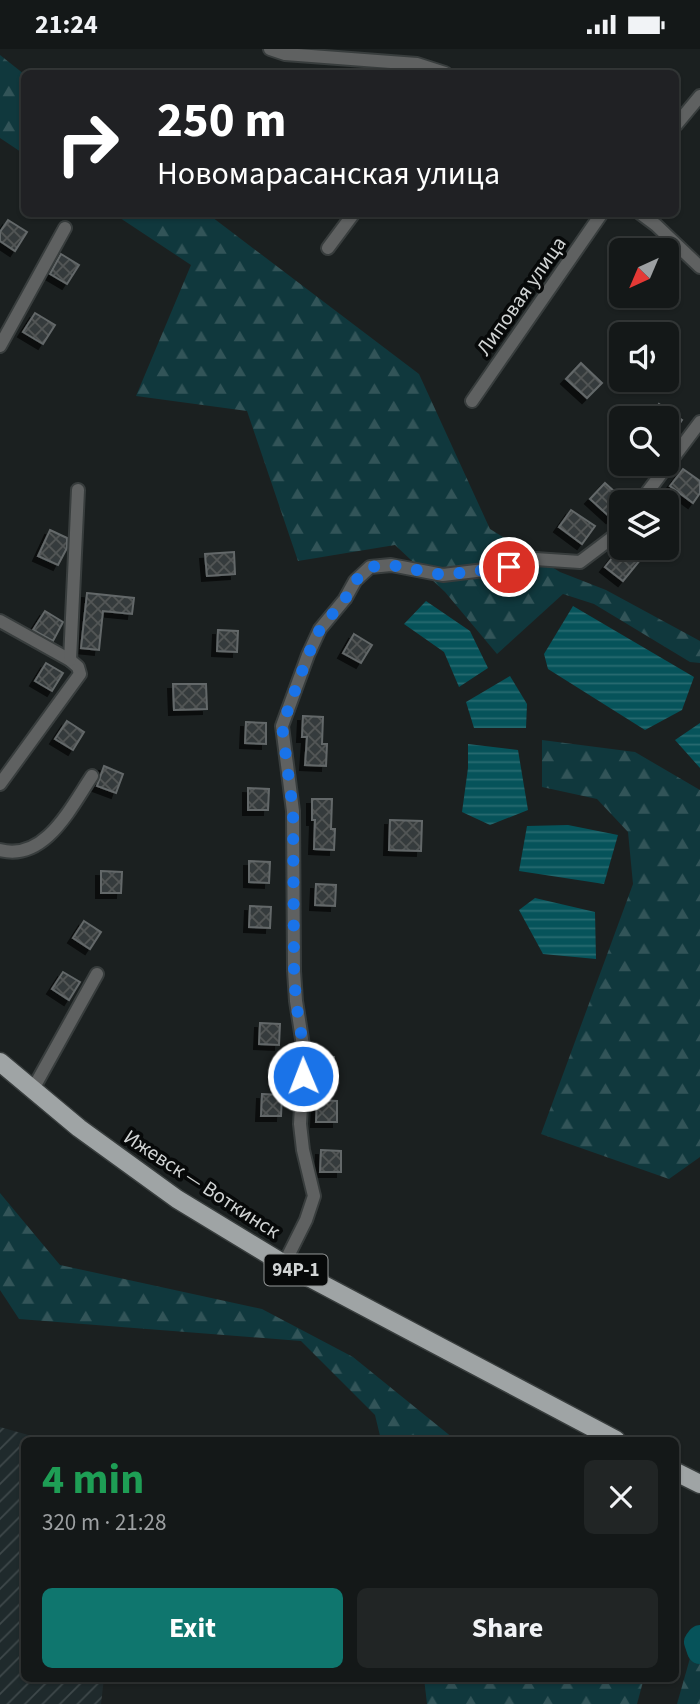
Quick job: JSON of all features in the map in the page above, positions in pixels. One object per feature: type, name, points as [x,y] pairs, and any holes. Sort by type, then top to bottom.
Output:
[{"type":"main road","name":"Ижевск — Воткинск","points":[[0,1062],[79,1128],[177,1199],[284,1264],[610,1437]]},
{"type":"street","points":[[270,49],[285,54],[417,64],[436,70]]},
{"type":"street","points":[[679,121],[700,96]]},
{"type":"street","points":[[328,249],[351,217]]},
{"type":"street","name":"Липовая улица","points":[[472,401],[599,217]]},
{"type":"street","points":[[645,217],[700,267]]},
{"type":"street","points":[[0,346],[65,228]]},
{"type":"street","points":[[649,490],[700,422]]},
{"type":"street","points":[[70,660],[78,490]]},
{"type":"street","points":[[284,1264],[306,1220],[314,1196],[300,1124],[304,1052],[294,971],[293,811],[282,726],[308,655],[320,629],[345,599],[355,581],[370,567],[391,565],[443,575],[509,567],[536,559],[580,562],[609,540]]},
{"type":"street","points":[[0,621],[70,660],[78,667],[80,674],[0,784]]},
{"type":"street","points":[[0,850],[36,847],[60,824],[92,776]]},
{"type":"street","points":[[33,1089],[97,974]]},
{"type":"shaded area","points":[[426,601],[470,631],[488,668],[459,687],[444,652],[404,624]]},
{"type":"shaded area","points":[[573,606],[694,677],[682,710],[645,730],[548,669],[544,654]]},
{"type":"shaded area","points":[[510,676],[527,704],[526,728],[474,728],[466,702]]},
{"type":"shaded area","points":[[700,723],[700,768],[675,740]]},
{"type":"shaded area","points":[[468,744],[518,750],[528,810],[490,825],[462,812],[468,768]]},
{"type":"shaded area","points":[[568,825],[618,835],[604,884],[519,871],[527,826]]},
{"type":"shaded area","points":[[535,898],[595,912],[596,959],[543,954],[519,910]]},
{"type":"shaded area","points":[[0,1427],[35,1437],[21,1437],[21,1682],[104,1682],[101,1704],[0,1704]]},
{"type":"green space","points":[[0,55],[21,72],[21,152],[0,138]]},
{"type":"green space","points":[[119,217],[212,217],[419,374],[490,529],[560,572],[606,590],[700,641],[700,663],[690,662],[594,604],[563,594],[497,654],[445,592],[395,545],[298,561],[247,411],[136,396],[191,265]]},
{"type":"green space","points":[[542,740],[635,752],[700,790],[700,1157],[669,1179],[541,1134],[633,884],[628,832],[597,799],[542,787]]},
{"type":"green space","points":[[0,1193],[60,1265],[262,1309],[353,1357],[452,1437],[380,1437],[375,1415],[301,1341],[19,1319],[0,1290]]},
{"type":"green space","points":[[700,1633],[700,1704],[677,1704],[694,1644]]},
{"type":"green space","points":[[424,1682],[643,1682],[637,1704],[427,1704]]},
{"type":"building","points":[[8,220],[27,232],[15,251],[0,241],[0,232]]},
{"type":"building","points":[[61,254],[79,265],[67,284],[50,274]]},
{"type":"building","points":[[35,313],[55,325],[43,344],[23,332]]},
{"type":"building","points":[[581,363],[602,383],[587,398],[566,379]]},
{"type":"building","points":[[683,469],[700,481],[700,493],[693,503],[679,490],[670,486]]},
{"type":"building","points":[[605,483],[613,490],[609,490],[609,516],[590,499]]},
{"type":"building","points":[[571,510],[595,526],[582,544],[559,527]]},
{"type":"building","points":[[50,530],[67,538],[67,548],[58,565],[38,556]]},
{"type":"building","points":[[234,552],[235,574],[207,576],[205,554]]},
{"type":"building","points":[[611,560],[640,560],[623,581],[605,567]]},
{"type":"building","points":[[87,593],[134,598],[132,614],[103,611],[99,650],[81,648]]},
{"type":"building","points":[[45,611],[63,622],[53,641],[33,630]]},
{"type":"building","points":[[218,630],[238,631],[237,652],[217,651]]},
{"type":"building","points":[[354,634],[372,645],[361,663],[343,653]]},
{"type":"building","points":[[46,663],[63,673],[52,691],[35,681]]},
{"type":"building","points":[[173,684],[206,684],[207,709],[174,710]]},
{"type":"building","points":[[303,716],[323,717],[322,744],[327,744],[326,766],[305,765],[307,737],[302,737]]},
{"type":"building","points":[[67,721],[84,732],[73,750],[55,739]]},
{"type":"building","points":[[246,722],[266,723],[266,744],[245,743]]},
{"type":"building","points":[[104,766],[123,774],[116,793],[97,786]]},
{"type":"building","points":[[248,788],[269,789],[268,810],[248,810]]},
{"type":"building","points":[[312,799],[332,799],[331,829],[335,829],[334,850],[314,849],[315,820],[312,820]]},
{"type":"building","points":[[390,820],[422,821],[421,851],[389,850]]},
{"type":"building","points":[[249,861],[270,862],[269,883],[249,882]]},
{"type":"building","points":[[101,871],[122,872],[121,893],[101,893]]},
{"type":"building","points":[[316,884],[336,885],[335,906],[315,905]]},
{"type":"building","points":[[250,906],[271,907],[270,928],[249,927]]},
{"type":"building","points":[[84,921],[101,932],[90,949],[73,938]]},
{"type":"building","points":[[63,972],[80,982],[69,1000],[52,989]]},
{"type":"building","points":[[260,1023],[280,1024],[279,1045],[259,1044]]},
{"type":"building","points":[[314,1056],[334,1057],[333,1078],[313,1077]]},
{"type":"building","points":[[262,1094],[282,1095],[281,1116],[261,1116]]},
{"type":"building","points":[[317,1100],[337,1101],[337,1122],[316,1122]]},
{"type":"building","points":[[321,1150],[341,1151],[341,1172],[320,1172]]},
{"type":"waterway","points":[[700,1638],[697,1642],[700,1651]]},
{"type":"route","points":[[303,1076],[304,1052],[294,971],[293,811],[282,726],[308,655],[320,629],[345,599],[355,581],[370,567],[391,565],[443,575],[509,567]]}]
